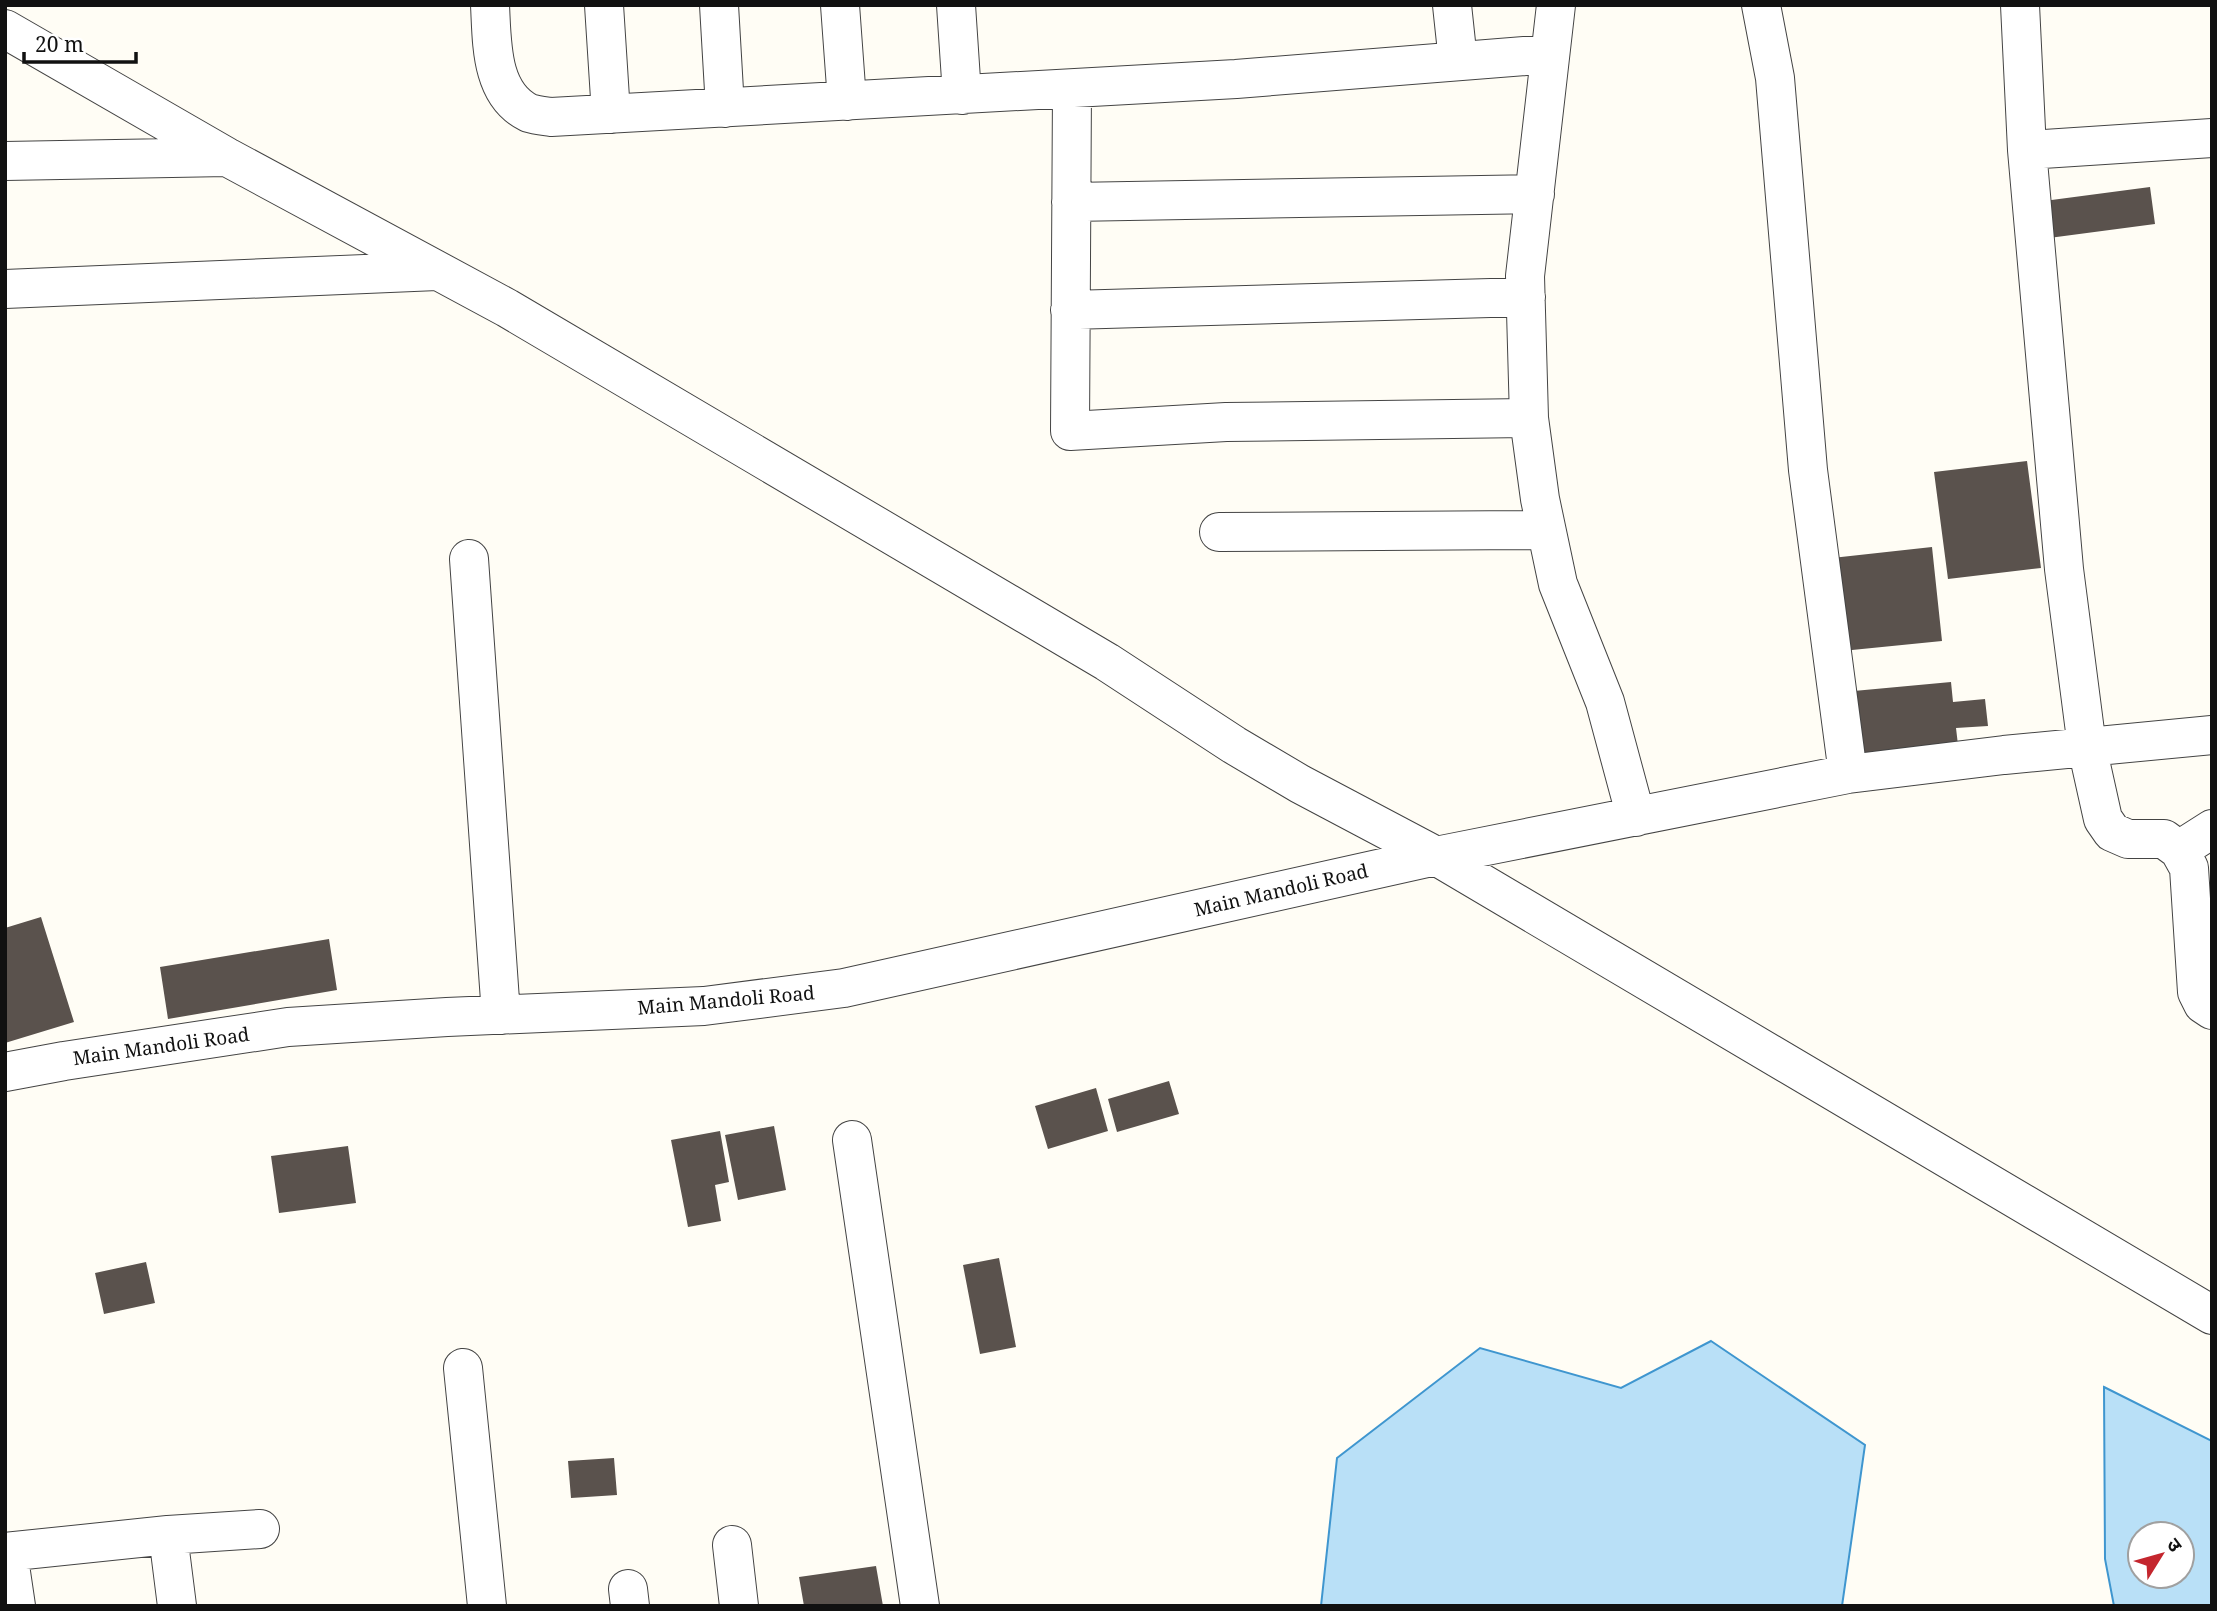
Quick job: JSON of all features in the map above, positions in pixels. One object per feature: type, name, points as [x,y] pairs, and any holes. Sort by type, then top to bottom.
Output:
[{"type":"street","points":[[490,5],[494,63],[500,82],[514,101],[530,113],[551,117],[1236,79],[1550,54]]},
{"type":"street","points":[[604,5],[611,114]]},
{"type":"street","points":[[719,5],[724,108]]},
{"type":"street","points":[[840,5],[847,101]]},
{"type":"street","points":[[956,5],[962,95]]},
{"type":"street","points":[[1452,5],[1458,61]]},
{"type":"street","points":[[1556,5],[1525,276],[1529,418],[1546,530],[1558,584],[1605,702],[1636,817]]},
{"type":"street","points":[[1760,5],[1775,78],[1808,470],[1848,774]]},
{"type":"street","points":[[2020,5],[2027,150],[2064,569],[2087,747],[2103,819],[2112,832],[2128,839],[2164,839],[2179,850],[2189,868],[2197,992],[2203,1004],[2212,1010]]},
{"type":"street","points":[[5,29],[228,156],[507,308],[1107,662],[1256,758],[1436,856],[2212,1315]]},
{"type":"street","points":[[1072,89],[1070,431],[1226,422],[1529,418]]},
{"type":"street","points":[[2027,150],[2212,138]]},
{"type":"street","points":[[5,161],[228,156]]},
{"type":"street","points":[[1071,202],[1535,194]]},
{"type":"street","points":[[5,289],[438,271]]},
{"type":"street","points":[[1070,310],[1526,298]]},
{"type":"street","points":[[1219,532],[1546,530]]},
{"type":"street","points":[[469,559],[501,1015]]},
{"type":"street","name":"Main Mandoli Road","points":[[5,1072],[288,1027],[704,1006],[844,988],[1436,856],[1848,774],[2212,735]]},
{"type":"street","points":[[2179,850],[2212,829]]},
{"type":"street","points":[[852,1140],[920,1606]]},
{"type":"street","points":[[463,1368],[487,1606]]},
{"type":"street","points":[[16,1606],[7,1552],[168,1535],[260,1529]]},
{"type":"street","points":[[168,1535],[177,1606]]},
{"type":"street","points":[[732,1545],[739,1606]]},
{"type":"water","points":[[1711,1341],[1865,1445],[1842,1606],[1321,1606],[1337,1458],[1480,1348],[1621,1388]]},
{"type":"water","points":[[2104,1387],[2212,1441],[2212,1606],[2114,1606],[2105,1559]]},
{"type":"building","points":[[2150,187],[2155,224],[2049,238],[2044,201]]},
{"type":"building","points":[[2027,461],[2041,568],[1948,579],[1934,472]]},
{"type":"building","points":[[1932,547],[1942,641],[1842,651],[1832,558]]},
{"type":"building","points":[[1951,682],[1953,702],[1985,699],[1988,726],[1956,728],[1958,745],[1849,756],[1843,692]]},
{"type":"building","points":[[41,917],[74,1022],[5,1043],[5,928]]},
{"type":"building","points":[[329,939],[337,990],[168,1019],[160,967]]},
{"type":"building","points":[[1169,1081],[1179,1114],[1117,1132],[1108,1099]]},
{"type":"building","points":[[1096,1088],[1108,1131],[1048,1149],[1035,1106]]},
{"type":"building","points":[[774,1126],[786,1190],[738,1200],[725,1135]]},
{"type":"building","points":[[720,1131],[729,1182],[715,1185],[721,1221],[688,1227],[671,1140]]},
{"type":"building","points":[[348,1146],[356,1203],[279,1213],[271,1156]]},
{"type":"building","points":[[999,1258],[1016,1347],[980,1354],[963,1265]]},
{"type":"building","points":[[146,1262],[155,1303],[104,1314],[95,1273]]},
{"type":"building","points":[[614,1458],[617,1495],[571,1498],[568,1461]]},
{"type":"building","points":[[876,1566],[883,1606],[804,1606],[799,1577]]}]
